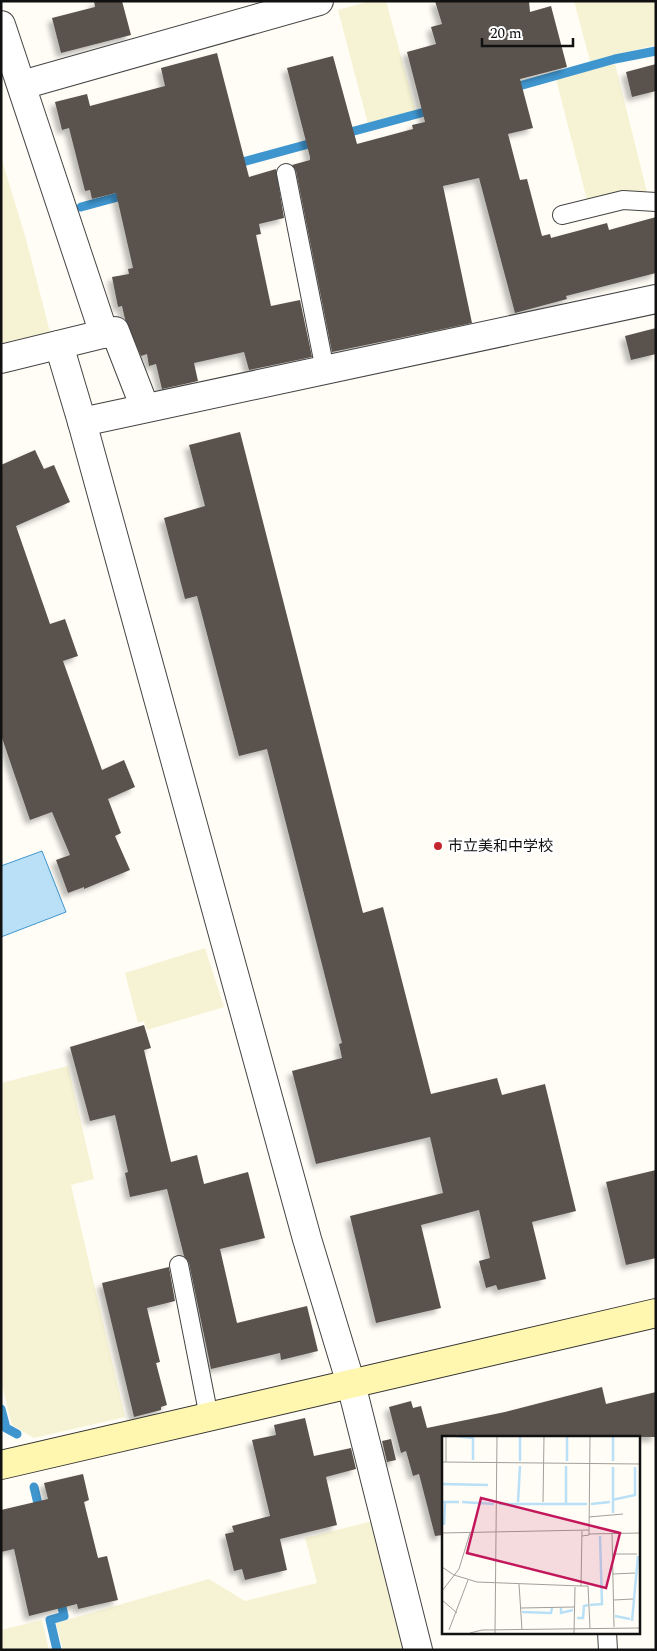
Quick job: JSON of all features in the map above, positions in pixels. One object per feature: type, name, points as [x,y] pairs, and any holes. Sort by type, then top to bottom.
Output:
[{"type":"street","points":[[22,86],[259,9],[319,1]]},
{"type":"street","points":[[1,25],[104,334]]},
{"type":"street","points":[[82,422],[656,299]]},
{"type":"street","points":[[1,359],[115,331],[145,408]]},
{"type":"street","points":[[59,345],[82,422],[307,1239],[351,1384],[418,1650]]},
{"type":"street","points":[[1,1465],[656,1312]]},
{"type":"lane","points":[[286,173],[324,370]]},
{"type":"lane","points":[[562,215],[623,200],[656,202]]},
{"type":"lane","points":[[178,1265],[209,1417]]},
{"type":"lane","points":[[607,1634],[608,1650]]},
{"type":"shaded area","points":[[370,1],[386,1],[416,112],[368,124],[338,10]]},
{"type":"shaded area","points":[[574,1],[656,1],[656,45],[590,61]]},
{"type":"shaded area","points":[[615,64],[647,192],[624,191],[587,200],[556,79]]},
{"type":"shaded area","points":[[1,157],[26,239],[51,336],[1,351]]},
{"type":"shaded area","points":[[205,948],[224,1007],[147,1030],[144,1021],[138,1023],[125,973]]},
{"type":"shaded area","points":[[68,1066],[94,1179],[71,1185],[125,1417],[34,1438],[12,1425],[1,1382],[1,1083]]},
{"type":"shaded area","points":[[373,1521],[405,1650],[63,1650],[56,1623],[209,1579],[245,1601],[317,1583],[305,1538]]},
{"type":"shaded area","points":[[42,1620],[49,1650],[1,1650],[1,1630]]},
{"type":"water","points":[[42,851],[66,912],[1,937],[1,866]]},
{"type":"building","points":[[94,1],[122,1],[131,35],[61,53],[52,18],[95,7]]},
{"type":"building","points":[[435,1],[529,1],[530,12],[551,6],[567,67],[520,79],[533,128],[508,134],[520,180],[527,179],[542,236],[550,234],[551,238],[607,223],[609,230],[656,217],[656,273],[566,296],[567,299],[515,313],[479,178],[443,186],[472,323],[332,352],[296,171],[292,165],[310,160],[310,157],[287,68],[333,56],[357,144],[413,129],[412,125],[425,122],[407,52],[436,44],[431,27],[442,24]]},
{"type":"building","points":[[217,53],[249,177],[276,169],[284,218],[259,224],[261,234],[256,235],[271,306],[300,300],[312,357],[249,370],[244,352],[194,363],[198,381],[162,389],[156,364],[149,366],[147,354],[141,356],[125,319],[122,306],[118,307],[112,277],[129,274],[128,269],[133,268],[116,193],[92,199],[90,190],[85,191],[69,128],[62,130],[55,102],[87,94],[90,106],[165,86],[161,68]]},
{"type":"building","points":[[656,64],[656,91],[632,97],[626,72]]},
{"type":"building","points":[[656,328],[656,354],[631,360],[625,336]]},
{"type":"building","points":[[240,432],[363,913],[383,907],[431,1094],[497,1078],[502,1095],[545,1084],[576,1211],[532,1222],[546,1279],[498,1290],[496,1285],[486,1288],[479,1261],[490,1258],[479,1210],[421,1225],[441,1308],[376,1323],[350,1216],[443,1193],[430,1137],[316,1164],[292,1071],[342,1058],[339,1044],[342,1043],[267,749],[239,756],[197,596],[185,599],[164,518],[205,506],[189,445]]},
{"type":"building","points":[[35,450],[44,469],[54,465],[70,502],[16,526],[50,624],[65,619],[78,656],[63,661],[102,770],[124,760],[135,787],[108,799],[121,833],[115,836],[130,870],[84,889],[84,887],[68,893],[56,860],[70,855],[52,812],[30,820],[1,735],[1,465]]},
{"type":"building","points":[[144,1025],[151,1048],[144,1050],[171,1162],[197,1155],[204,1184],[248,1172],[265,1238],[220,1249],[237,1323],[307,1306],[318,1351],[281,1360],[280,1353],[211,1369],[189,1263],[184,1256],[167,1189],[130,1197],[125,1173],[128,1172],[115,1115],[90,1121],[70,1047]]},
{"type":"building","points":[[656,1170],[656,1258],[626,1265],[606,1182]]},
{"type":"building","points":[[169,1267],[175,1301],[147,1308],[160,1362],[156,1363],[167,1405],[161,1407],[161,1410],[134,1417],[102,1283]]},
{"type":"building","points":[[602,1387],[606,1404],[656,1392],[656,1437],[442,1436],[442,1535],[435,1536],[419,1474],[413,1476],[406,1451],[401,1453],[389,1407],[411,1401],[413,1408],[421,1406],[427,1428],[505,1412]]},
{"type":"building","points":[[305,1418],[314,1456],[351,1448],[356,1469],[326,1477],[337,1525],[280,1539],[287,1570],[245,1580],[242,1569],[234,1571],[225,1534],[234,1532],[232,1526],[270,1516],[252,1440],[276,1435],[274,1425]]},
{"type":"building","points":[[391,1439],[396,1460],[387,1462],[382,1441]]},
{"type":"building","points":[[83,1474],[89,1500],[84,1502],[98,1558],[107,1556],[118,1600],[78,1609],[77,1604],[29,1616],[14,1549],[1,1552],[1,1510],[48,1499],[44,1483]]},
{"type":"waterway","points":[[512,88],[615,59],[656,51]]},
{"type":"waterway","points":[[343,134],[432,110]]},
{"type":"waterway","points":[[235,164],[316,142]]},
{"type":"waterway","points":[[81,207],[129,194]]},
{"type":"waterway","points":[[1,1409],[6,1428],[17,1434]]},
{"type":"waterway","points":[[34,1487],[40,1512]]},
{"type":"waterway","points":[[57,1650],[50,1620],[64,1616],[60,1598]]},
{"type":"place","name":"市立美和中学校","points":[[438,846]]}]
